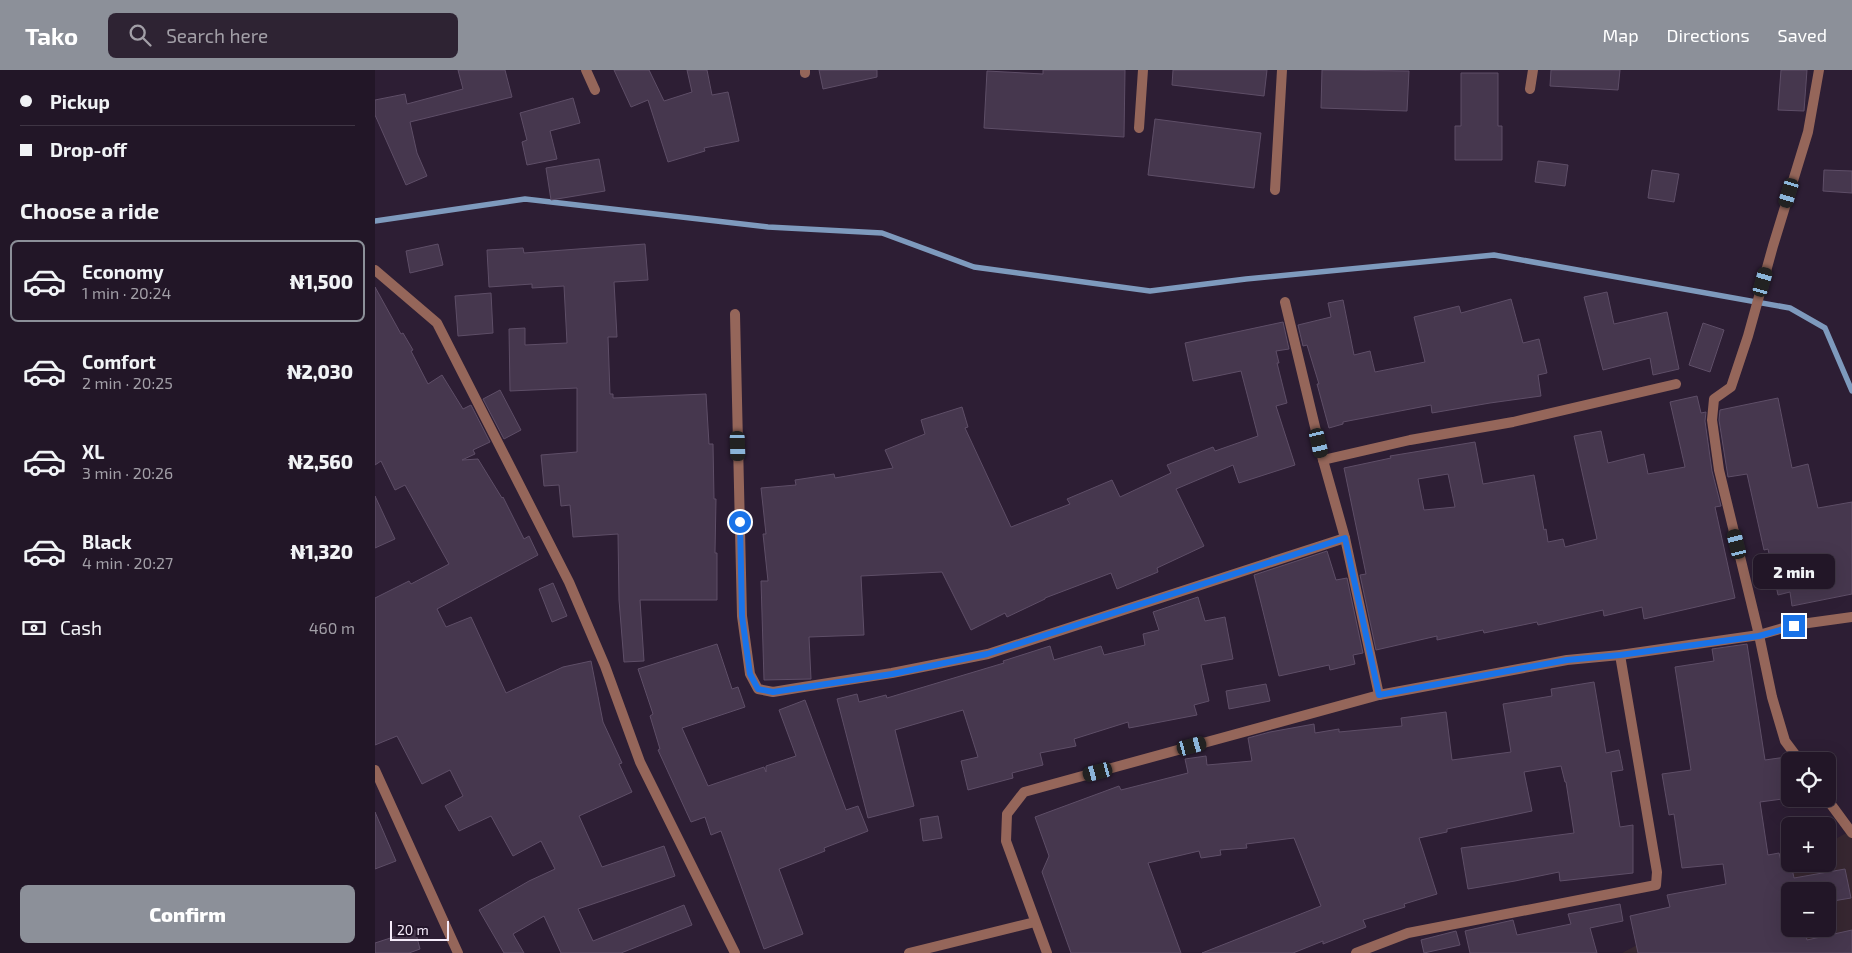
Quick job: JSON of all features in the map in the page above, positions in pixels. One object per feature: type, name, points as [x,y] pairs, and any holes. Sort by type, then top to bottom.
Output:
[{"type":"street","points":[[586,70],[595,90]]},
{"type":"street","points":[[1139,128],[1143,70]]},
{"type":"street","points":[[1275,190],[1282,70]]},
{"type":"street","points":[[1531,89],[1533,70]]},
{"type":"street","points":[[1793,752],[1785,741],[1772,697],[1719,470],[1712,420],[1714,399],[1731,387],[1748,336],[1808,132],[1819,70]]},
{"type":"street","points":[[375,270],[437,323],[569,582],[605,666],[640,762],[735,953]]},
{"type":"street","points":[[1285,302],[1323,460],[1345,538],[1379,695]]},
{"type":"street","points":[[735,314],[742,616],[750,674],[758,689],[773,692],[892,674],[987,654],[1345,538]]},
{"type":"street","points":[[1323,460],[1410,440],[1513,422],[1676,384]]},
{"type":"street","points":[[1047,953],[1005,841],[1007,814],[1024,792],[1379,695],[1567,660],[1620,655],[1759,636],[1794,626],[1852,616]]},
{"type":"street","points":[[1356,953],[1408,933],[1656,885],[1657,872],[1620,655]]},
{"type":"street","points":[[375,770],[458,953]]},
{"type":"street","points":[[1833,807],[1852,833]]},
{"type":"street","points":[[909,953],[1035,922]]},
{"type":"shaded area","points":[[1852,830],[1852,953],[1622,953],[1781,868],[1781,872],[1836,872],[1836,839]]},
{"type":"building","points":[[458,70],[505,70],[512,97],[410,122],[417,153],[427,176],[406,185],[375,115],[375,100],[405,94],[407,104],[463,89]]},
{"type":"building","points":[[614,70],[649,70],[664,101],[692,92],[687,70],[707,70],[712,95],[728,92],[739,141],[704,148],[705,151],[668,162],[648,100],[631,107]]},
{"type":"building","points":[[819,70],[877,70],[877,77],[823,89]]},
{"type":"building","points":[[1043,70],[1125,70],[1124,137],[984,128],[987,71],[1043,74]]},
{"type":"building","points":[[1173,70],[1267,70],[1264,96],[1172,85]]},
{"type":"building","points":[[1322,70],[1409,71],[1407,111],[1321,108]]},
{"type":"building","points":[[1551,70],[1620,70],[1618,90],[1550,86]]},
{"type":"building","points":[[1781,70],[1807,70],[1804,111],[1778,110]]},
{"type":"building","points":[[1461,73],[1498,73],[1498,126],[1502,126],[1502,160],[1455,160],[1455,126],[1461,126]]},
{"type":"building","points":[[573,98],[580,123],[550,131],[557,159],[527,165],[522,142],[527,140],[520,113]]},
{"type":"building","points":[[1155,119],[1261,133],[1254,188],[1148,175]]},
{"type":"building","points":[[599,159],[605,191],[551,200],[546,168]]},
{"type":"building","points":[[1538,161],[1568,165],[1565,186],[1535,182]]},
{"type":"building","points":[[1652,170],[1679,174],[1674,202],[1648,198]]},
{"type":"building","points":[[1824,170],[1852,171],[1852,193],[1823,191]]},
{"type":"building","points":[[438,244],[443,265],[410,273],[406,251]]},
{"type":"building","points":[[645,244],[648,280],[614,282],[617,337],[608,337],[610,394],[613,394],[613,398],[706,394],[709,444],[713,444],[714,499],[716,499],[715,553],[717,553],[717,600],[640,600],[644,661],[624,662],[619,600],[618,534],[573,537],[570,505],[561,506],[559,485],[544,486],[541,455],[577,452],[577,388],[510,391],[509,329],[525,328],[525,345],[567,343],[564,286],[532,288],[532,284],[489,287],[487,250],[523,248],[524,253]]},
{"type":"building","points":[[375,287],[401,334],[403,333],[413,350],[411,351],[428,384],[442,375],[463,409],[471,405],[490,442],[473,450],[475,454],[462,460],[478,459],[503,497],[524,539],[529,536],[538,555],[437,609],[446,627],[471,617],[506,693],[563,667],[591,661],[603,722],[622,763],[619,764],[632,792],[579,816],[602,867],[664,846],[675,876],[578,909],[593,941],[684,905],[692,925],[621,953],[561,953],[544,916],[513,934],[524,953],[504,953],[479,910],[529,881],[555,869],[541,841],[513,856],[491,816],[459,831],[445,806],[463,796],[450,770],[422,784],[397,736],[375,745],[375,598],[409,581],[411,584],[449,564],[405,485],[395,490],[381,461],[375,465]]},
{"type":"building","points":[[1607,292],[1614,324],[1667,312],[1679,369],[1653,375],[1650,358],[1603,370],[1584,297]]},
{"type":"building","points":[[491,293],[493,333],[458,336],[455,296]]},
{"type":"building","points":[[1511,299],[1523,343],[1539,339],[1547,373],[1538,375],[1541,396],[1432,413],[1431,405],[1343,422],[1343,424],[1329,428],[1317,384],[1319,384],[1307,345],[1303,346],[1298,325],[1331,317],[1328,303],[1343,300],[1354,355],[1370,351],[1375,372],[1425,362],[1414,317],[1459,306],[1461,313]]},
{"type":"building","points":[[1283,322],[1289,349],[1276,351],[1279,363],[1277,363],[1287,403],[1276,406],[1295,465],[1239,483],[1233,465],[1176,489],[1204,546],[1157,568],[1158,572],[1117,589],[1111,573],[1045,598],[1007,617],[1005,613],[971,630],[942,572],[861,576],[864,635],[809,637],[811,679],[764,680],[761,581],[768,581],[763,534],[766,534],[761,488],[796,485],[795,480],[834,474],[835,478],[893,468],[885,450],[925,434],[921,420],[962,407],[968,427],[965,428],[1011,527],[1070,504],[1067,499],[1112,480],[1120,497],[1171,473],[1167,465],[1213,447],[1215,451],[1258,436],[1241,371],[1193,381],[1185,343]]},
{"type":"building","points":[[1703,323],[1724,330],[1710,372],[1689,365]]},
{"type":"building","points":[[500,390],[521,430],[504,439],[483,399]]},
{"type":"building","points":[[1697,396],[1701,413],[1706,412],[1705,421],[1712,471],[1721,506],[1715,507],[1735,598],[1644,619],[1642,607],[1604,616],[1603,610],[1538,625],[1537,622],[1484,633],[1483,630],[1437,640],[1437,636],[1376,650],[1360,575],[1366,574],[1344,468],[1391,458],[1390,456],[1475,442],[1483,484],[1534,475],[1548,542],[1563,539],[1565,547],[1597,539],[1574,436],[1601,431],[1608,463],[1644,454],[1648,474],[1685,467],[1670,402]],"holes":[[[1448,474],[1455,507],[1424,510],[1418,479]]]},
{"type":"building","points":[[1778,398],[1792,468],[1808,464],[1818,508],[1852,502],[1852,594],[1792,606],[1790,592],[1778,595],[1768,549],[1764,550],[1747,474],[1728,477],[1719,420],[1720,410]]},
{"type":"building","points":[[375,496],[395,539],[375,548]]},
{"type":"building","points":[[1327,551],[1336,580],[1347,578],[1363,653],[1353,655],[1355,664],[1330,670],[1329,665],[1279,676],[1254,575]]},
{"type":"building","points":[[553,583],[567,616],[552,622],[539,589]]},
{"type":"building","points":[[1198,597],[1205,621],[1225,617],[1233,659],[1201,665],[1209,701],[1194,705],[1197,715],[1129,728],[1128,722],[1074,739],[1076,746],[1040,753],[1043,765],[1012,773],[1013,778],[968,790],[961,761],[978,757],[963,710],[895,730],[914,806],[868,818],[837,699],[857,694],[859,702],[886,695],[887,698],[1004,663],[1003,661],[1050,646],[1054,660],[1101,646],[1104,655],[1145,645],[1143,634],[1159,630],[1153,612]]},
{"type":"building","points":[[717,644],[732,689],[738,687],[745,707],[682,728],[708,786],[764,767],[766,772],[766,766],[796,756],[779,710],[805,700],[846,810],[858,806],[868,831],[824,848],[825,851],[779,869],[803,934],[764,949],[721,831],[711,835],[705,817],[691,822],[658,750],[660,749],[650,716],[653,714],[638,669]]},
{"type":"building","points":[[1747,644],[1765,760],[1781,758],[1781,799],[1760,802],[1768,855],[1779,853],[1781,872],[1793,872],[1794,878],[1845,869],[1851,898],[1836,900],[1836,882],[1781,882],[1781,937],[1806,937],[1807,940],[1820,937],[1836,937],[1836,934],[1852,930],[1852,953],[1638,953],[1630,916],[1670,907],[1667,895],[1726,884],[1723,864],[1682,868],[1674,814],[1669,815],[1662,774],[1691,770],[1675,667],[1714,661],[1712,649]]},
{"type":"building","points":[[1594,682],[1606,753],[1619,750],[1623,770],[1611,772],[1620,827],[1633,825],[1633,873],[1560,881],[1559,872],[1468,889],[1461,848],[1574,833],[1566,782],[1561,766],[1524,772],[1532,811],[1447,829],[1447,832],[1419,838],[1437,894],[1404,904],[1405,907],[1363,920],[1366,927],[1323,944],[1323,941],[1293,953],[1202,953],[1321,906],[1294,838],[1246,844],[1247,848],[1220,850],[1221,855],[1201,858],[1199,851],[1148,863],[1181,953],[1071,953],[1042,872],[1049,856],[1035,817],[1119,786],[1121,790],[1188,773],[1185,759],[1206,756],[1207,765],[1252,761],[1248,738],[1314,724],[1315,733],[1339,729],[1339,732],[1402,726],[1401,718],[1446,712],[1452,760],[1511,752],[1503,704],[1552,696],[1551,689]]},
{"type":"building","points":[[1266,684],[1270,701],[1229,709],[1226,691]]},
{"type":"building","points":[[375,812],[396,861],[375,869]]},
{"type":"building","points":[[938,816],[942,838],[923,841],[920,819]]},
{"type":"building","points":[[1620,904],[1623,921],[1590,928],[1597,953],[1470,953],[1465,931],[1513,920],[1517,935],[1571,924],[1568,914]]},
{"type":"building","points":[[415,930],[420,949],[409,953],[375,953],[375,943]]},
{"type":"building","points":[[1456,931],[1460,945],[1424,953],[1421,940]]},
{"type":"waterway","points":[[375,221],[525,199],[768,227],[882,233],[974,267],[1150,291],[1246,279],[1494,255],[1790,308],[1825,328],[1852,391]]},
{"type":"route","points":[[740,522],[742,616],[750,674],[758,689],[773,692],[892,674],[987,654],[1345,538],[1379,695],[1567,660],[1620,655],[1759,636],[1794,626]]}]
